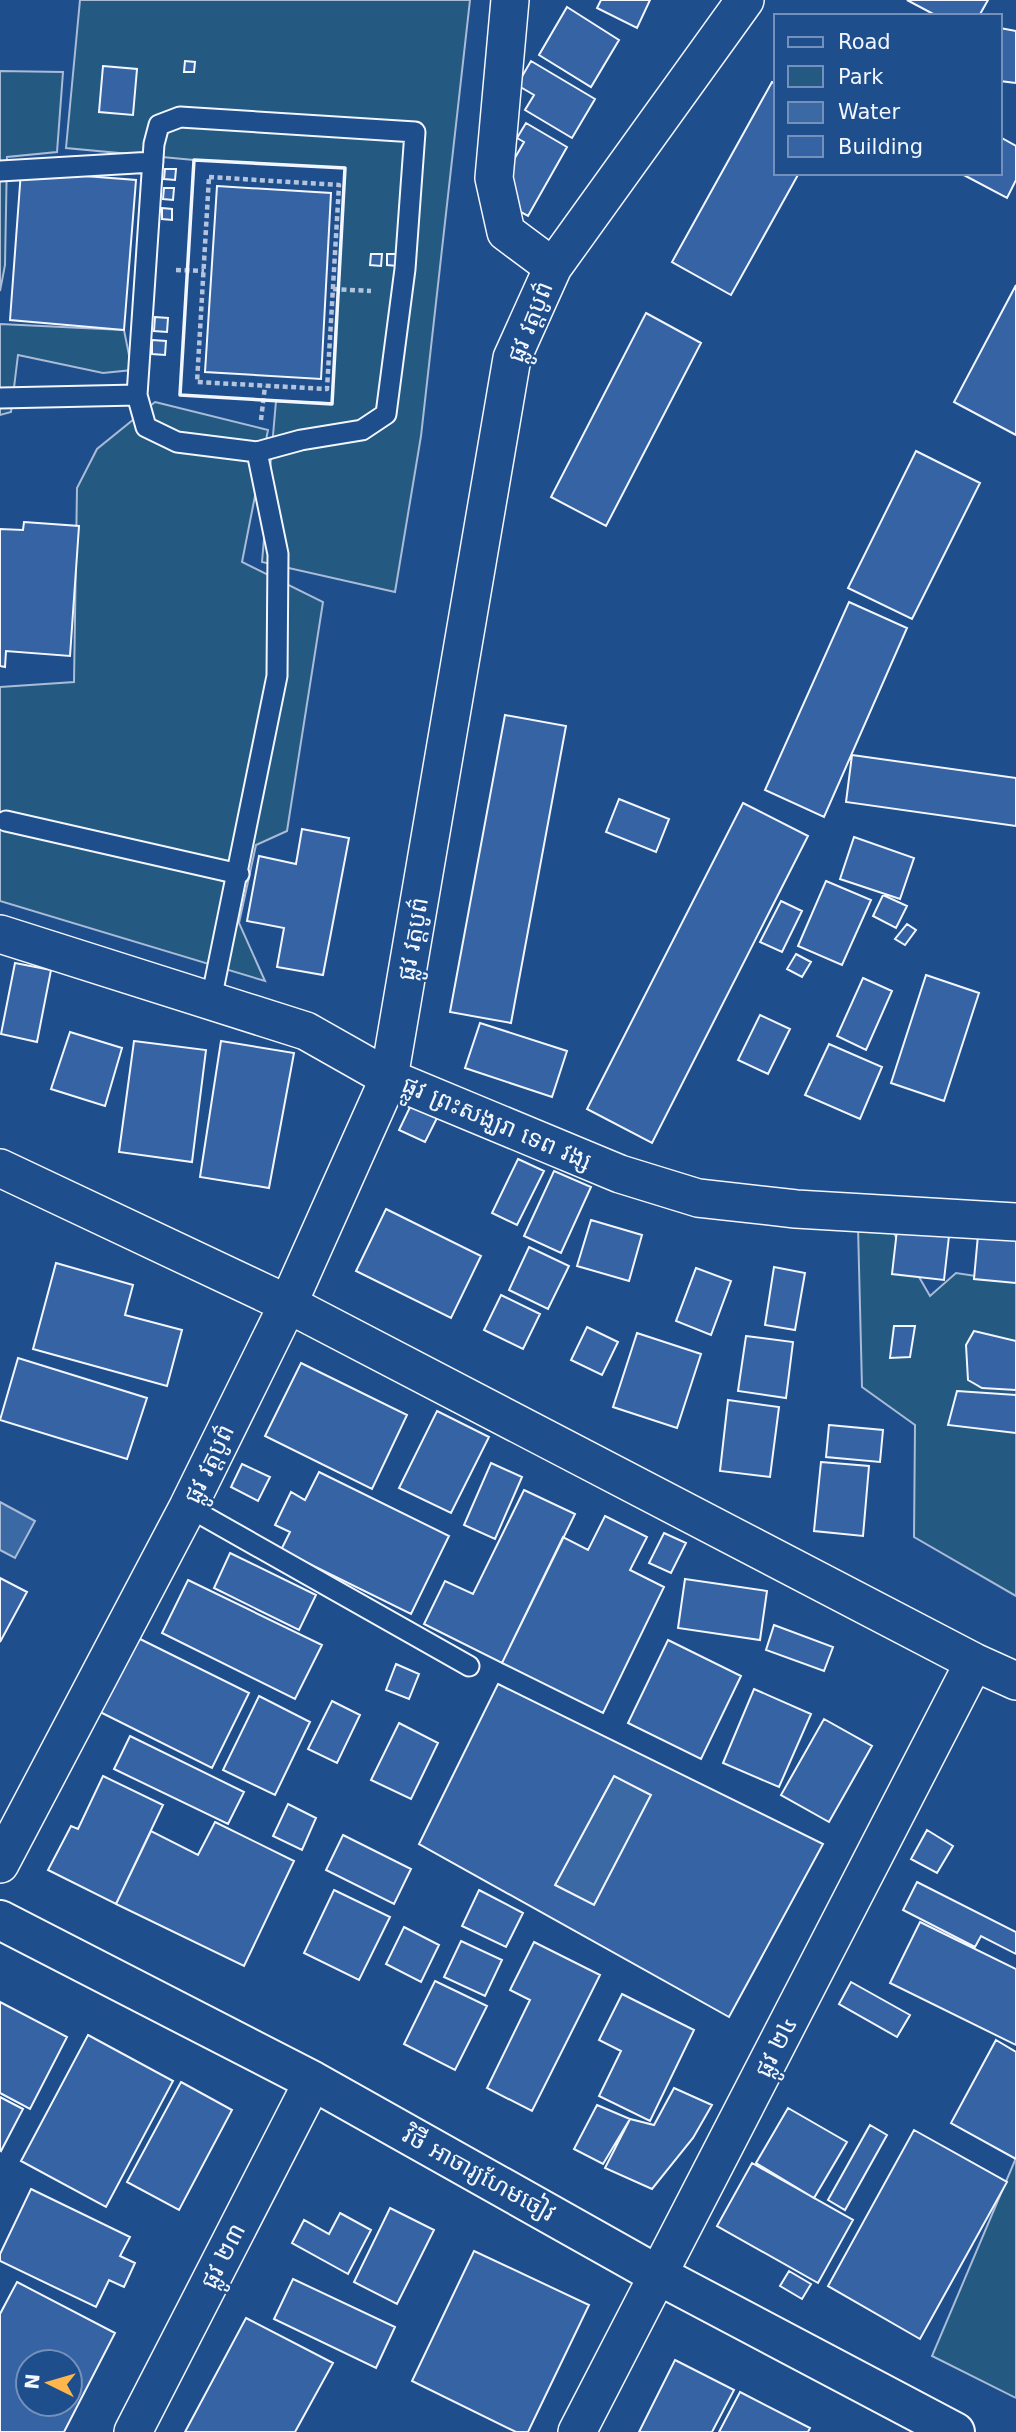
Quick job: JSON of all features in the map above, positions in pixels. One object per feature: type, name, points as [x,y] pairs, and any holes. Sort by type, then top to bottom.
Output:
[{"type":"street","points":[[510,0],[494,178],[506,232],[554,267]]},
{"type":"street","name":"ផ្លូវ វត្តបូព៌","points":[[0,1864],[188,1507],[288,1304],[389,1078],[512,358],[554,267],[745,0]]},
{"type":"street","name":"ផ្លូវ ព្រះសង្ឃរា ទេព វង្ស","points":[[0,934],[306,1031],[389,1078],[620,1174],[698,1198],[796,1209],[1016,1222]]},
{"type":"street","points":[[0,1168],[288,1304],[974,1662],[1016,1681]]},
{"type":"street","name":"ផ្លូវ ២៤","points":[[578,2432],[974,1662]]},
{"type":"street","name":"វិថី អាចារ្យហែមចៀវ","points":[[0,1920],[313,2081],[658,2275],[955,2432]]},
{"type":"street","name":"ផ្លូវ ២៣","points":[[133,2432],[313,2081]]},
{"type":"lane","points":[[180,117],[415,132],[405,269],[386,414],[362,430],[301,440],[257,452],[177,442],[145,427],[137,395],[153,162],[159,125],[180,117]]},
{"type":"lane","points":[[0,172],[153,162]]},
{"type":"lane","points":[[0,398],[137,395]]},
{"type":"lane","points":[[211,1000],[239,874],[277,676],[278,554],[257,452]]},
{"type":"lane","points":[[6,821],[239,874]]},
{"type":"lane","points":[[188,1507],[469,1666]]},
{"type":"path","points":[[209,177],[339,184],[333,289],[327,389],[197,382],[209,177]]},
{"type":"path","points":[[177,270],[204,271]]},
{"type":"path","points":[[333,289],[360,290]]},
{"type":"path","points":[[262,414],[265,386]]},
{"type":"green space","points":[[80,0],[470,0],[421,436],[395,592],[262,562],[276,401],[332,403],[345,168],[194,160],[66,148]]},
{"type":"green space","points":[[0,71],[63,72],[57,152],[7,157],[5,265],[0,291]]},
{"type":"green space","points":[[0,324],[124,330],[132,370],[103,373],[18,355],[11,412],[0,415]]},
{"type":"green space","points":[[155,402],[268,430],[242,562],[323,602],[287,831],[256,845],[239,923],[265,981],[0,901],[0,687],[74,682],[77,488],[97,449]]},
{"type":"green space","points":[[885,1218],[930,1296],[956,1273],[1016,1282],[1016,1596],[914,1537],[915,1425],[862,1387],[858,1227]]},
{"type":"green space","points":[[1016,2158],[1016,2398],[932,2356]]},
{"type":"water","points":[[0,1502],[35,1521],[15,1558],[0,1550]]},
{"type":"water","points":[[614,1776],[651,1795],[594,1905],[555,1885]]},
{"type":"building","points":[[601,0],[650,0],[637,28],[597,8]]},
{"type":"building","points":[[907,0],[988,0],[980,14],[933,14]]},
{"type":"building","points":[[567,7],[619,40],[591,87],[539,55]]},
{"type":"building","points":[[1002,28],[1016,31],[1016,83],[1002,81]]},
{"type":"building","points":[[185,61],[195,62],[194,72],[184,72]]},
{"type":"building","points":[[531,61],[595,99],[572,138],[525,110],[534,95],[517,85]]},
{"type":"building","points":[[103,66],[137,69],[133,115],[99,112]]},
{"type":"building","points":[[772,82],[774,83],[774,175],[798,175],[731,295],[672,262]]},
{"type":"building","points":[[526,123],[567,147],[528,216],[508,205],[500,184],[524,142],[517,138]]},
{"type":"building","points":[[1002,138],[1016,146],[1016,180],[1007,198],[964,175],[1002,175]]},
{"type":"building","points":[[165,169],[176,169],[175,180],[164,179]]},
{"type":"building","points":[[21,171],[136,180],[124,330],[10,320]]},
{"type":"building","points":[[217,186],[331,193],[321,379],[205,372]]},
{"type":"building","points":[[164,188],[174,188],[173,200],[163,199]]},
{"type":"building","points":[[162,208],[172,209],[172,220],[162,219]]},
{"type":"building","points":[[371,254],[382,254],[381,266],[370,265]]},
{"type":"building","points":[[387,254],[398,254],[397,266],[387,265]]},
{"type":"building","points":[[1016,285],[1016,435],[954,402]]},
{"type":"building","points":[[646,313],[701,343],[606,526],[551,497]]},
{"type":"building","points":[[155,317],[168,318],[167,332],[154,331]]},
{"type":"building","points":[[152,340],[166,341],[165,355],[152,354]]},
{"type":"building","points":[[916,451],[980,483],[912,619],[848,588]]},
{"type":"building","points":[[24,522],[79,526],[70,656],[6,651],[5,667],[0,666],[0,529],[23,530]]},
{"type":"building","points":[[849,602],[907,628],[824,817],[765,790]]},
{"type":"building","points":[[505,715],[566,726],[511,1023],[450,1012]]},
{"type":"building","points":[[852,755],[1016,778],[1016,826],[846,802]]},
{"type":"building","points":[[619,799],[669,819],[656,852],[606,832]]},
{"type":"building","points":[[743,803],[808,836],[652,1143],[587,1109]]},
{"type":"building","points":[[302,829],[349,838],[323,975],[277,967],[284,928],[247,921],[259,856],[296,864]]},
{"type":"building","points":[[854,837],[914,858],[900,899],[840,879]]},
{"type":"building","points":[[826,881],[871,900],[842,965],[798,946]]},
{"type":"building","points":[[883,895],[907,906],[896,928],[873,916]]},
{"type":"building","points":[[781,901],[802,911],[782,952],[760,942]]},
{"type":"building","points":[[907,924],[916,930],[905,945],[895,939]]},
{"type":"building","points":[[796,954],[811,962],[802,977],[787,969]]},
{"type":"building","points":[[15,963],[51,970],[37,1042],[1,1034]]},
{"type":"building","points":[[926,975],[979,993],[944,1101],[891,1083]]},
{"type":"building","points":[[863,978],[892,991],[866,1050],[837,1036]]},
{"type":"building","points":[[760,1015],[790,1029],[768,1074],[738,1060]]},
{"type":"building","points":[[480,1023],[567,1051],[552,1097],[465,1068]]},
{"type":"building","points":[[70,1032],[122,1048],[105,1106],[51,1089]]},
{"type":"building","points":[[134,1041],[206,1050],[192,1162],[119,1152]]},
{"type":"building","points":[[221,1041],[294,1053],[269,1188],[200,1177]]},
{"type":"building","points":[[829,1044],[882,1067],[860,1119],[805,1095]]},
{"type":"building","points":[[411,1105],[437,1118],[425,1142],[399,1130]]},
{"type":"building","points":[[518,1159],[544,1171],[517,1225],[492,1213]]},
{"type":"building","points":[[554,1171],[591,1187],[561,1253],[524,1236]]},
{"type":"building","points":[[386,1209],[481,1256],[451,1318],[356,1271]]},
{"type":"building","points":[[591,1220],[642,1235],[629,1281],[577,1266]]},
{"type":"building","points":[[897,1230],[949,1236],[944,1280],[892,1274]]},
{"type":"building","points":[[978,1235],[1016,1238],[1016,1283],[974,1279]]},
{"type":"building","points":[[529,1247],[569,1266],[548,1309],[509,1290]]},
{"type":"building","points":[[56,1263],[133,1285],[125,1315],[182,1330],[167,1386],[33,1349]]},
{"type":"building","points":[[774,1267],[805,1273],[795,1330],[765,1325]]},
{"type":"building","points":[[696,1268],[731,1281],[711,1335],[676,1321]]},
{"type":"building","points":[[501,1295],[540,1314],[523,1349],[484,1330]]},
{"type":"building","points":[[894,1326],[915,1326],[910,1357],[890,1358]]},
{"type":"building","points":[[587,1327],[618,1342],[602,1375],[571,1360]]},
{"type":"building","points":[[974,1331],[1016,1341],[1016,1390],[982,1388],[968,1380],[966,1345]]},
{"type":"building","points":[[637,1333],[701,1354],[677,1428],[613,1407]]},
{"type":"building","points":[[746,1336],[793,1342],[786,1398],[738,1391]]},
{"type":"building","points":[[18,1358],[147,1398],[127,1459],[0,1420]]},
{"type":"building","points":[[301,1363],[407,1415],[372,1489],[265,1436]]},
{"type":"building","points":[[957,1391],[1016,1395],[1016,1433],[948,1425]]},
{"type":"building","points":[[728,1400],[779,1407],[770,1477],[720,1471]]},
{"type":"building","points":[[437,1411],[489,1437],[451,1513],[399,1488]]},
{"type":"building","points":[[829,1425],[883,1430],[880,1462],[826,1457]]},
{"type":"building","points":[[821,1462],[869,1466],[863,1536],[814,1531]]},
{"type":"building","points":[[491,1463],[522,1477],[495,1539],[464,1525]]},
{"type":"building","points":[[242,1464],[270,1477],[258,1501],[231,1487]]},
{"type":"building","points":[[319,1472],[449,1536],[411,1614],[281,1550],[290,1532],[275,1525],[291,1492],[305,1500]]},
{"type":"building","points":[[524,1490],[575,1514],[502,1663],[424,1624],[445,1581],[473,1594]]},
{"type":"building","points":[[605,1516],[647,1537],[630,1570],[664,1587],[603,1713],[502,1663],[563,1537],[588,1550]]},
{"type":"building","points":[[664,1533],[686,1543],[671,1573],[649,1563]]},
{"type":"building","points":[[230,1553],[316,1595],[299,1630],[214,1588]]},
{"type":"building","points":[[0,1578],[27,1592],[0,1642]]},
{"type":"building","points":[[685,1579],[767,1591],[760,1640],[678,1628]]},
{"type":"building","points":[[188,1580],[322,1645],[295,1699],[162,1633]]},
{"type":"building","points":[[774,1625],[833,1647],[824,1671],[766,1650]]},
{"type":"building","points":[[136,1637],[249,1693],[212,1768],[100,1712]]},
{"type":"building","points":[[668,1640],[741,1676],[701,1759],[628,1723]]},
{"type":"building","points":[[396,1664],[419,1674],[409,1699],[386,1690]]},
{"type":"building","points":[[498,1684],[823,1844],[729,2017],[419,1844]],"holes":[[[614,1776],[651,1795],[594,1905],[555,1885]]]},
{"type":"building","points":[[754,1689],[811,1714],[779,1787],[723,1763]]},
{"type":"building","points":[[259,1696],[310,1722],[275,1795],[223,1770]]},
{"type":"building","points":[[332,1701],[360,1715],[337,1763],[308,1749]]},
{"type":"building","points":[[824,1719],[872,1746],[829,1822],[781,1795]]},
{"type":"building","points":[[399,1723],[438,1743],[411,1799],[371,1780]]},
{"type":"building","points":[[130,1736],[244,1792],[228,1824],[114,1769]]},
{"type":"building","points":[[103,1776],[163,1805],[116,1904],[48,1870],[71,1826],[78,1829]]},
{"type":"building","points":[[288,1804],[316,1818],[302,1850],[273,1836]]},
{"type":"building","points":[[215,1822],[294,1861],[244,1966],[116,1904],[151,1831],[198,1855]]},
{"type":"building","points":[[927,1830],[953,1846],[937,1873],[911,1859]]},
{"type":"building","points":[[343,1835],[411,1869],[394,1904],[326,1870]]},
{"type":"building","points":[[917,1882],[1016,1932],[1016,1954],[981,1936],[975,1947],[903,1910]]},
{"type":"building","points":[[334,1890],[390,1917],[359,1980],[304,1953]]},
{"type":"building","points":[[479,1890],[523,1913],[506,1947],[462,1926]]},
{"type":"building","points":[[920,1922],[1016,1969],[1016,2045],[890,1983]]},
{"type":"building","points":[[404,1927],[439,1945],[421,1982],[386,1964]]},
{"type":"building","points":[[461,1941],[502,1960],[485,1996],[444,1977]]},
{"type":"building","points":[[534,1942],[600,1975],[532,2111],[487,2088],[530,2000],[510,1990]]},
{"type":"building","points":[[435,1981],[487,2006],[455,2070],[404,2044]]},
{"type":"building","points":[[851,1982],[910,2015],[897,2037],[839,2004]]},
{"type":"building","points":[[622,1994],[694,2030],[650,2121],[599,2096],[621,2051],[599,2040]]},
{"type":"building","points":[[0,2002],[67,2037],[30,2109],[0,2093]]},
{"type":"building","points":[[88,2035],[173,2081],[106,2207],[21,2161]]},
{"type":"building","points":[[996,2040],[1016,2052],[1016,2159],[951,2123]]},
{"type":"building","points":[[181,2082],[232,2110],[179,2210],[127,2182]]},
{"type":"building","points":[[674,2088],[712,2105],[693,2138],[652,2189],[605,2168],[630,2119],[654,2125]]},
{"type":"building","points":[[0,2097],[23,2109],[1,2151],[0,2150]]},
{"type":"building","points":[[597,2105],[630,2119],[603,2164],[574,2149]]},
{"type":"building","points":[[788,2108],[847,2142],[814,2198],[756,2163]]},
{"type":"building","points":[[870,2125],[887,2135],[845,2210],[828,2200]]},
{"type":"building","points":[[914,2130],[1007,2182],[920,2339],[828,2286]]},
{"type":"building","points":[[752,2163],[853,2220],[818,2283],[717,2226]]},
{"type":"building","points":[[31,2189],[130,2237],[120,2256],[135,2263],[124,2287],[109,2280],[96,2307],[0,2261],[0,2254]]},
{"type":"building","points":[[390,2208],[434,2230],[397,2304],[354,2282]]},
{"type":"building","points":[[340,2213],[371,2230],[348,2274],[292,2243],[304,2220],[329,2234]]},
{"type":"building","points":[[474,2251],[589,2305],[528,2432],[516,2432],[412,2381]]},
{"type":"building","points":[[789,2271],[811,2284],[802,2299],[780,2286]]},
{"type":"building","points":[[293,2279],[395,2327],[376,2368],[274,2319]]},
{"type":"building","points":[[17,2282],[115,2333],[84,2393],[84,2348],[14,2348],[14,2418],[71,2418],[64,2432],[0,2432],[0,2314]]},
{"type":"building","points":[[246,2318],[333,2363],[295,2432],[185,2432]]},
{"type":"building","points":[[675,2360],[734,2390],[712,2432],[639,2432]]},
{"type":"building","points":[[740,2392],[810,2428],[808,2432],[719,2432]]},
{"type":"wall","points":[[194,160],[345,168],[332,404],[180,395],[194,160]]}]
